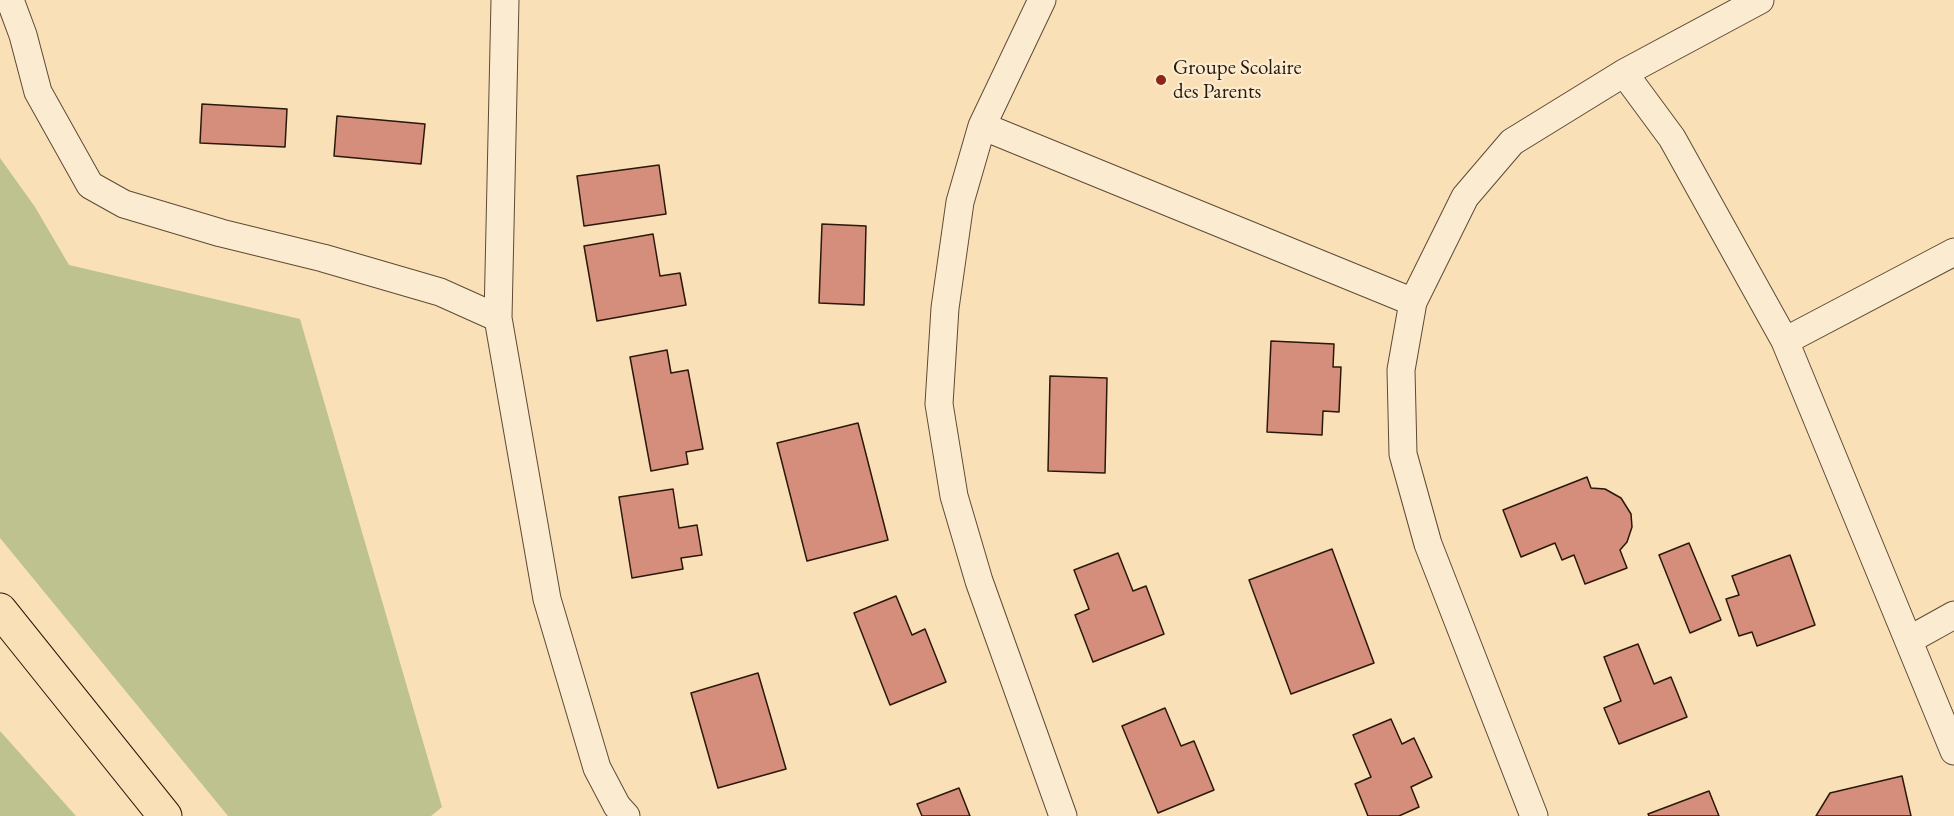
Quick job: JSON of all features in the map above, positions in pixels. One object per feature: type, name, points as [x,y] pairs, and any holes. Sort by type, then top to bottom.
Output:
[{"type":"highway","points":[[0,610],[165,816]]},
{"type":"street","points":[[10,0],[23,35],[38,92],[90,185],[124,204],[221,233],[323,258],[440,292],[498,318]]},
{"type":"street","points":[[505,0],[498,318],[547,599],[597,768],[617,806],[626,816]]},
{"type":"street","points":[[1042,0],[982,126],[958,214],[945,308],[939,404],[954,496],[979,581],[1064,816]]},
{"type":"street","points":[[1534,816],[1428,544],[1402,454],[1401,370],[1413,302],[1465,197],[1512,142],[1624,73],[1760,0]]},
{"type":"street","points":[[1624,73],[1671,138],[1785,341],[1954,752]]},
{"type":"street","points":[[982,126],[1413,302]]},
{"type":"street","points":[[1785,341],[1954,252]]},
{"type":"street","points":[[1909,640],[1954,615]]},
{"type":"green space","points":[[0,158],[35,207],[69,265],[300,319],[442,807],[431,816],[228,816],[0,538]]},
{"type":"green space","points":[[0,731],[76,816],[0,816]]},
{"type":"building","points":[[202,104],[287,109],[285,147],[200,143]]},
{"type":"building","points":[[337,116],[425,124],[421,164],[334,156]]},
{"type":"building","points":[[659,165],[666,214],[584,226],[577,176]]},
{"type":"building","points":[[822,224],[866,226],[864,305],[819,303]]},
{"type":"building","points":[[653,234],[660,276],[680,273],[686,305],[597,321],[584,246]]},
{"type":"building","points":[[1271,341],[1334,344],[1333,367],[1341,367],[1339,412],[1323,411],[1322,435],[1267,432]]},
{"type":"building","points":[[667,350],[671,373],[688,370],[703,449],[686,452],[688,464],[651,471],[630,357]]},
{"type":"building","points":[[1050,376],[1107,378],[1105,473],[1048,471]]},
{"type":"building","points":[[858,423],[888,540],[807,561],[777,443]]},
{"type":"building","points":[[1587,477],[1591,488],[1605,489],[1621,498],[1631,514],[1632,527],[1627,542],[1620,550],[1627,568],[1585,584],[1574,555],[1562,560],[1555,543],[1521,557],[1503,510]]},
{"type":"building","points":[[673,489],[679,528],[697,525],[702,555],[681,558],[683,569],[632,578],[619,497]]},
{"type":"building","points":[[1689,543],[1721,620],[1690,633],[1659,555]]},
{"type":"building","points":[[1332,549],[1374,663],[1291,694],[1249,580]]},
{"type":"building","points":[[1118,553],[1133,591],[1146,586],[1164,634],[1093,662],[1075,615],[1089,609],[1074,570]]},
{"type":"building","points":[[1790,555],[1815,625],[1757,646],[1752,632],[1739,636],[1726,599],[1739,595],[1732,576]]},
{"type":"building","points":[[896,596],[912,635],[925,629],[946,682],[890,705],[854,613]]},
{"type":"building","points":[[1638,644],[1654,684],[1671,677],[1687,717],[1619,744],[1604,708],[1621,701],[1604,657]]},
{"type":"building","points":[[758,673],[786,769],[718,788],[691,693]]},
{"type":"building","points":[[1165,708],[1181,746],[1194,741],[1214,790],[1158,813],[1122,726]]},
{"type":"building","points":[[1391,719],[1402,744],[1414,738],[1432,777],[1411,787],[1419,807],[1399,816],[1368,816],[1355,784],[1371,777],[1353,735]]},
{"type":"building","points":[[1902,776],[1911,816],[1816,816],[1830,793]]},
{"type":"building","points":[[959,788],[970,816],[922,816],[917,804]]},
{"type":"building","points":[[1709,791],[1719,816],[1649,816],[1648,814]]},
{"type":"place","name":"Groupe Scolaire des Parents","points":[[1161,80]]}]
